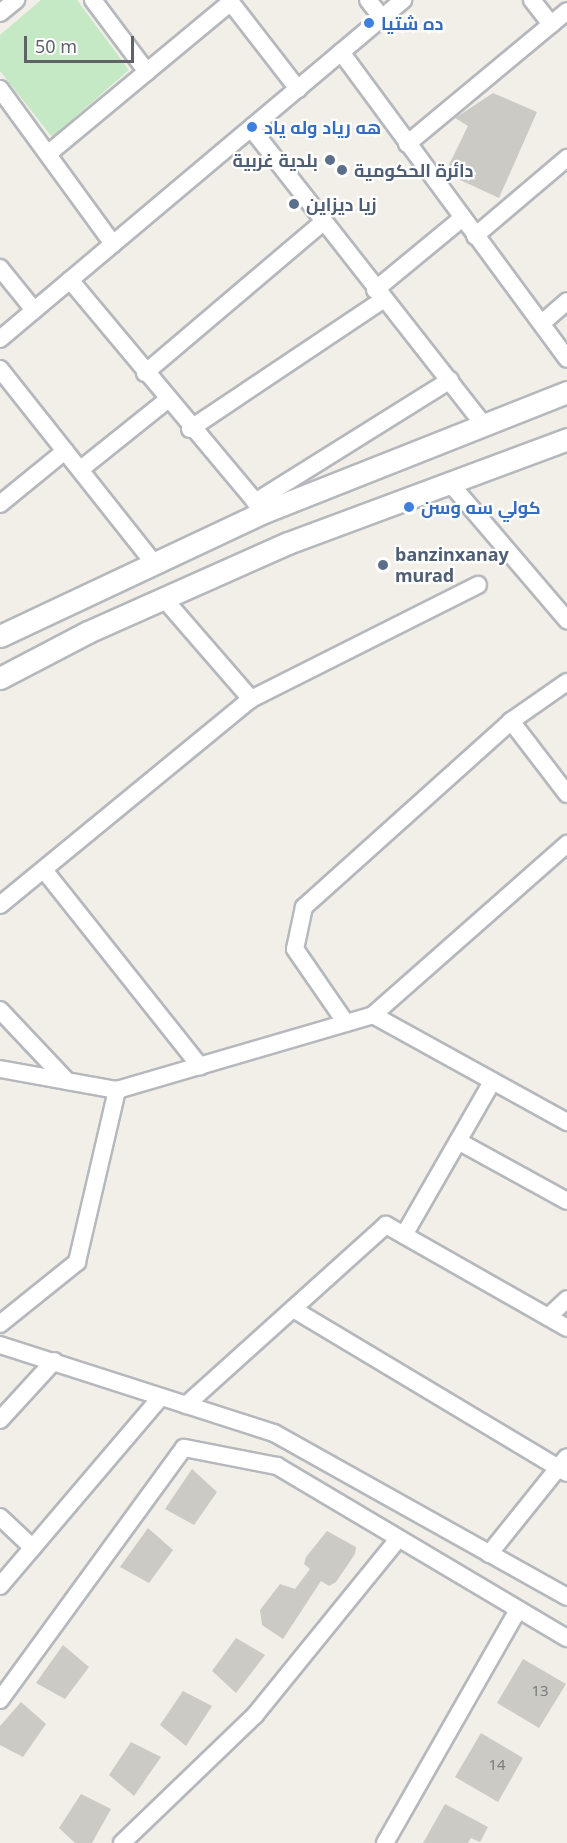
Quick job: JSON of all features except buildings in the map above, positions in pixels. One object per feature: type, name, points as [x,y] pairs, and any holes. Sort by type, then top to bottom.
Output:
[{"type":"street","points":[[0,13],[16,0]]},
{"type":"street","points":[[93,0],[147,72]]},
{"type":"street","points":[[368,0],[382,18]]},
{"type":"street","points":[[0,339],[403,0]]},
{"type":"street","points":[[532,0],[551,24]]},
{"type":"street","points":[[49,153],[230,1],[298,89]]},
{"type":"street","points":[[407,144],[567,11]]},
{"type":"street","points":[[341,52],[461,219],[567,359]]},
{"type":"street","points":[[0,89],[49,153],[113,244]]},
{"type":"street","points":[[251,128],[379,295],[450,380],[483,424]]},
{"type":"street","points":[[475,236],[567,158]]},
{"type":"street","points":[[190,429],[379,295],[461,219]]},
{"type":"street","points":[[145,373],[323,222]]},
{"type":"street","points":[[0,268],[34,310]]},
{"type":"street","points":[[70,280],[190,429],[260,507]]},
{"type":"street","points":[[542,323],[567,301]]},
{"type":"street","points":[[0,369],[153,562]]},
{"type":"street","points":[[2,632],[153,562],[260,507],[450,380]]},
{"type":"street","points":[[260,507],[567,392]]},
{"type":"street","points":[[81,470],[167,400]]},
{"type":"street","points":[[0,678],[88,632],[166,601],[288,543],[567,439]]},
{"type":"street","points":[[0,504],[65,451]]},
{"type":"street","points":[[450,482],[567,620]]},
{"type":"street","points":[[0,905],[251,699],[478,585]]},
{"type":"street","points":[[166,601],[251,699]]},
{"type":"street","points":[[68,602],[88,632]]},
{"type":"street","points":[[346,1023],[295,949],[304,907],[511,721],[567,682]]},
{"type":"street","points":[[511,721],[567,794]]},
{"type":"street","points":[[0,1069],[117,1090],[373,1015],[567,844]]},
{"type":"street","points":[[44,870],[200,1066]]},
{"type":"street","points":[[0,1010],[67,1081]]},
{"type":"street","points":[[373,1015],[567,1122]]},
{"type":"street","points":[[404,1235],[492,1082]]},
{"type":"street","points":[[0,1324],[76,1262],[117,1090]]},
{"type":"street","points":[[458,1141],[567,1201]]},
{"type":"street","points":[[186,1405],[386,1225],[567,1328]]},
{"type":"street","points":[[548,1317],[567,1299]]},
{"type":"street","points":[[293,1309],[563,1466],[489,1554]]},
{"type":"street","points":[[0,1345],[274,1433],[567,1597]]},
{"type":"street","points":[[0,1420],[54,1361]]},
{"type":"street","points":[[0,1586],[161,1397]]},
{"type":"street","points":[[0,1700],[184,1448],[277,1466],[516,1613],[567,1638]]},
{"type":"street","points":[[0,1517],[33,1548]]},
{"type":"street","points":[[122,1843],[255,1715],[396,1540]]},
{"type":"street","points":[[385,1843],[516,1613]]},
{"type":"green space","points":[[41,0],[77,0],[129,70],[52,137],[0,71],[0,35]]},
{"type":"place","name":"ده شتيا","points":[[369,23]]},
{"type":"place","name":"هه رياد وله ياد","points":[[252,127]]},
{"type":"place","name":"بلدية غربية","points":[[330,160]]},
{"type":"place","name":"دائرة الحكومية","points":[[342,170]]},
{"type":"place","name":"زیا دیزاین","points":[[294,204]]},
{"type":"place","name":"كولي سه وسن","points":[[409,507]]},
{"type":"place","name":"banzinxanay murad","points":[[383,565]]}]
